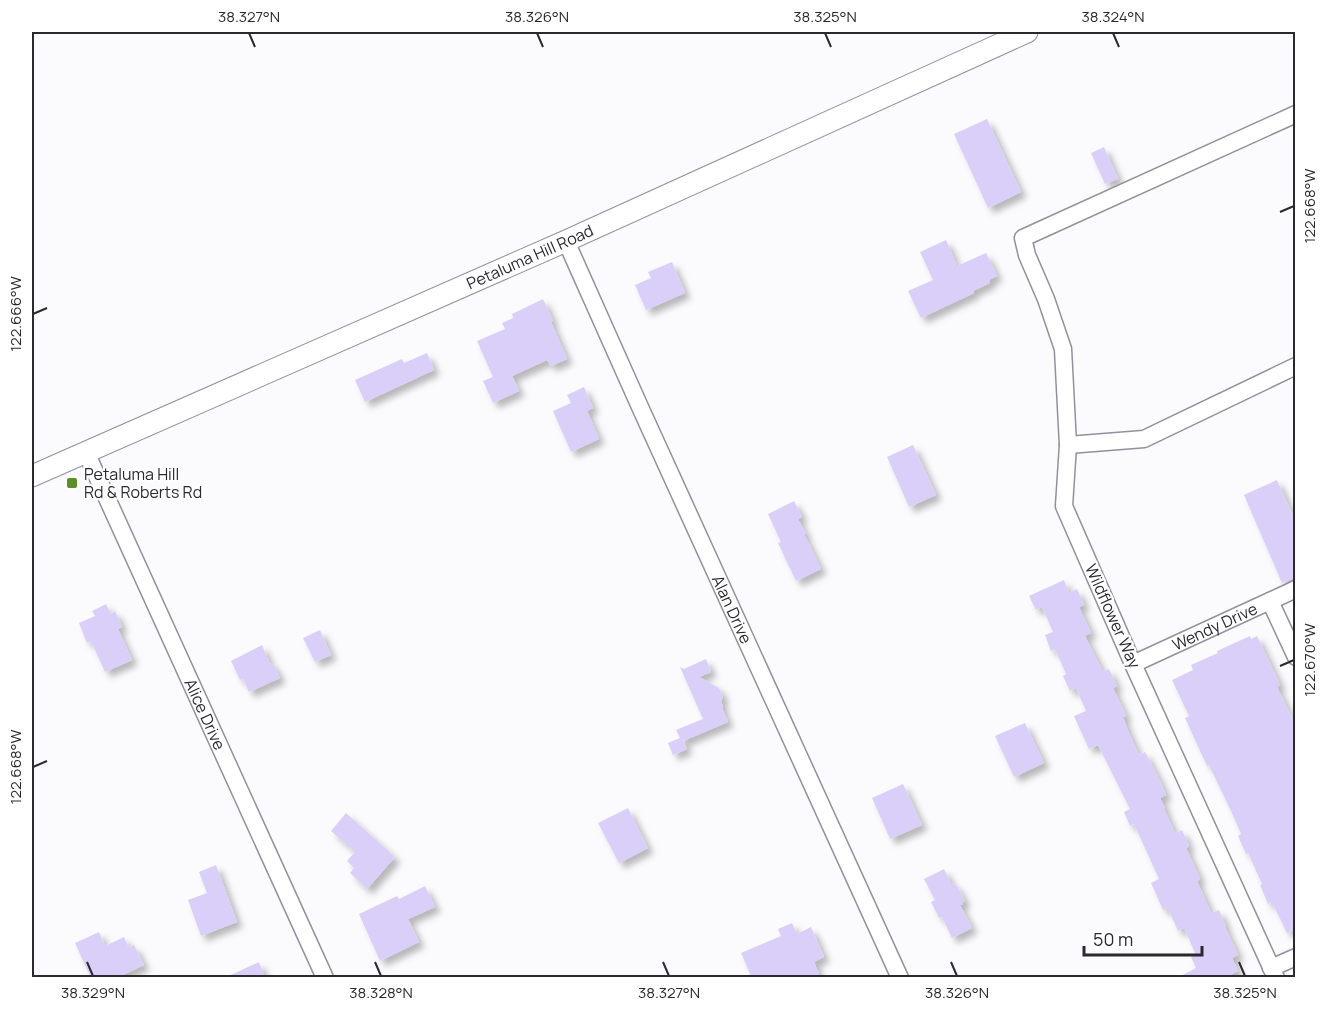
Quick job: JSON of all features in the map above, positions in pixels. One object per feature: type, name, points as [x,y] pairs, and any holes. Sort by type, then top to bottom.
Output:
[{"type":"main road","name":"Petaluma Hill Road","points":[[32,476],[566,241],[1027,32]]},
{"type":"street","name":"Wildflower Way","points":[[1273,973],[1064,506],[1068,445],[1063,349],[1046,299],[1027,255],[1023,238],[1296,114]]},
{"type":"street","name":"Alan Drive","points":[[566,241],[900,978]]},
{"type":"street","points":[[1068,445],[1144,439],[1296,366]]},
{"type":"street","name":"Alice Drive","points":[[86,452],[325,978]]},
{"type":"street","name":"Wendy Drive","points":[[1133,664],[1296,589]]},
{"type":"street","points":[[1270,601],[1296,657]]},
{"type":"street","points":[[1273,973],[1296,957]]},
{"type":"building","points":[[987,119],[1021,192],[988,208],[954,134]]},
{"type":"building","points":[[1104,147],[1118,179],[1105,184],[1091,153]]},
{"type":"building","points":[[946,240],[957,266],[986,253],[997,276],[989,280],[990,283],[973,291],[974,293],[921,318],[908,291],[933,280],[920,252]]},
{"type":"building","points":[[672,262],[685,293],[646,310],[635,285],[651,278],[648,272]]},
{"type":"building","points":[[543,299],[567,359],[551,366],[547,360],[512,376],[519,391],[493,403],[483,381],[493,377],[477,341],[505,329],[502,323],[513,318],[512,314]]},
{"type":"building","points":[[427,353],[434,370],[365,402],[355,380],[402,359],[404,363]]},
{"type":"building","points":[[584,387],[593,408],[587,411],[599,439],[571,452],[553,411],[571,403],[567,395]]},
{"type":"building","points":[[913,445],[936,495],[909,507],[887,457]]},
{"type":"building","points":[[1277,480],[1296,522],[1296,577],[1282,583],[1244,495]]},
{"type":"building","points":[[794,501],[802,517],[798,519],[821,569],[796,581],[778,543],[781,542],[768,514]]},
{"type":"building","points":[[1064,580],[1069,593],[1077,589],[1084,605],[1079,607],[1091,633],[1085,636],[1103,672],[1109,669],[1117,686],[1113,688],[1126,716],[1123,717],[1128,731],[1139,755],[1145,752],[1160,781],[1166,795],[1160,798],[1164,809],[1175,833],[1182,830],[1189,846],[1186,848],[1200,879],[1197,881],[1211,913],[1219,910],[1238,955],[1232,958],[1238,971],[1224,978],[1177,978],[1196,968],[1191,957],[1196,955],[1184,928],[1178,931],[1168,908],[1163,910],[1151,883],[1159,879],[1134,824],[1130,826],[1124,812],[1130,809],[1098,745],[1089,749],[1074,716],[1086,711],[1076,688],[1070,691],[1063,676],[1066,674],[1055,649],[1051,651],[1045,635],[1053,632],[1042,607],[1036,610],[1029,596]]},
{"type":"building","points":[[106,604],[111,614],[115,611],[122,627],[118,629],[132,660],[105,672],[91,641],[87,643],[79,623],[95,616],[92,611]]},
{"type":"building","points":[[320,630],[331,655],[315,662],[303,638]]},
{"type":"building","points":[[1250,636],[1251,639],[1257,636],[1280,685],[1277,687],[1296,726],[1296,929],[1287,933],[1272,902],[1268,904],[1260,885],[1262,884],[1238,836],[1241,834],[1231,811],[1185,718],[1189,716],[1172,680],[1193,670],[1191,665]]},
{"type":"building","points":[[262,645],[270,664],[273,663],[280,678],[249,692],[231,661]]},
{"type":"building","points":[[706,659],[711,672],[699,677],[719,688],[723,697],[722,708],[728,722],[683,741],[687,749],[673,755],[668,743],[680,738],[676,730],[703,719],[680,667],[684,669]]},
{"type":"building","points":[[1025,723],[1044,763],[1014,777],[995,736]]},
{"type":"building","points":[[903,784],[922,825],[890,839],[872,798]]},
{"type":"building","points":[[628,808],[648,848],[619,863],[598,823]]},
{"type":"building","points":[[346,813],[395,857],[367,889],[350,873],[354,868],[347,861],[355,852],[331,831]]},
{"type":"building","points":[[216,865],[237,922],[201,936],[188,900],[207,893],[199,872]]},
{"type":"building","points":[[944,869],[951,883],[957,886],[965,901],[960,905],[972,928],[952,938],[942,917],[939,918],[931,902],[935,900],[924,879]]},
{"type":"building","points":[[425,886],[435,907],[408,919],[419,942],[380,961],[359,914],[397,896],[399,899]]},
{"type":"building","points":[[792,923],[797,934],[811,927],[824,957],[814,962],[819,974],[810,978],[752,978],[741,953],[781,936],[778,929]]},
{"type":"building","points":[[99,932],[105,946],[124,937],[129,948],[134,945],[144,965],[116,978],[91,978],[75,943]]},
{"type":"building","points":[[259,962],[265,978],[224,978]]},
{"type":"place","name":"Petaluma Hill Rd & Roberts Rd","points":[[72,483]]}]
